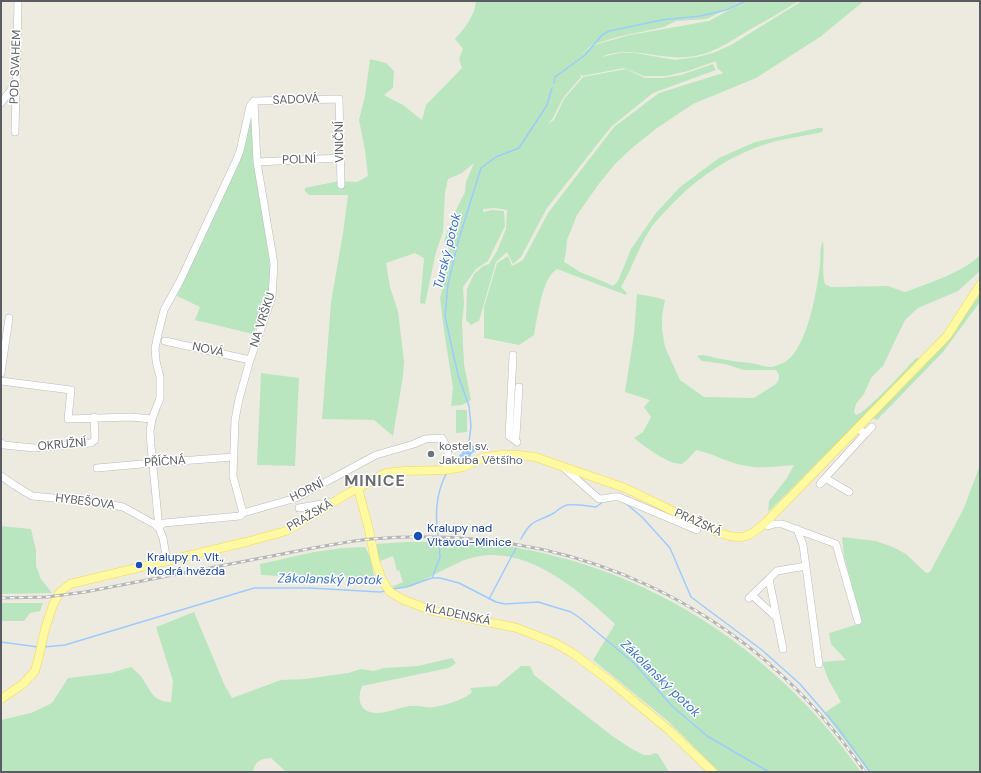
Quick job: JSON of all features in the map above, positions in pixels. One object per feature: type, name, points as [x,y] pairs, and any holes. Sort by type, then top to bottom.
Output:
[{"type":"main road","name":"PRAŽSKÁ","points":[[1,699],[29,678],[35,671],[45,629],[58,596],[70,584],[167,562],[286,531],[386,473],[445,470],[463,467],[485,458],[502,455],[535,457],[625,488],[719,533],[734,537],[743,537],[767,524],[866,418],[947,336],[980,285]]},
{"type":"main road","name":"KLADENSKÁ","points":[[358,488],[375,560],[385,586],[395,596],[433,611],[517,628],[540,637],[574,654],[611,682],[670,731],[713,772]]},
{"type":"street","name":"POD SVAHEM","points":[[14,132],[18,1]]},
{"type":"street","points":[[1,103],[16,83]]},
{"type":"street","name":"SADOVÁ","points":[[254,102],[339,99]]},
{"type":"street","name":"VINIČNÍ","points":[[339,99],[342,185]]},
{"type":"street","points":[[167,562],[162,534],[158,527],[153,463],[150,446],[152,419],[160,398],[160,377],[156,362],[155,348],[164,310],[180,281],[211,213],[230,176],[240,151],[250,106],[254,102]]},
{"type":"street","name":"NA VRŠKU","points":[[244,513],[234,482],[233,457],[235,420],[239,399],[250,360],[272,297],[274,264],[258,162],[254,102]]},
{"type":"street","name":"POLNÍ","points":[[258,162],[340,158]]},
{"type":"street","points":[[1,373],[9,318]]},
{"type":"street","name":"NOVÁ","points":[[165,341],[250,360]]},
{"type":"street","points":[[513,354],[509,436],[515,440],[519,387]]},
{"type":"street","name":"OKRUŽNÍ","points":[[1,381],[71,390],[68,419],[94,417],[95,440],[91,443],[34,448],[4,445],[1,443]]},
{"type":"street","points":[[94,417],[131,417],[152,419]]},
{"type":"street","points":[[820,484],[872,427]]},
{"type":"street","points":[[858,428],[865,434]]},
{"type":"street","name":"HORNÍ","points":[[158,527],[164,523],[236,517],[244,513],[296,498],[376,455],[414,444],[425,439],[442,438],[449,452],[449,458],[445,470]]},
{"type":"street","name":"PŘÍČNÁ","points":[[97,468],[233,457]]},
{"type":"street","name":"PRAŽSKÁ","points":[[562,466],[600,499],[606,499],[612,496],[619,497],[697,530]]},
{"type":"street","name":"HYBEŠOVA","points":[[1,476],[14,486],[32,496],[116,505],[123,507],[158,527]]},
{"type":"street","points":[[825,478],[849,492]]},
{"type":"street","points":[[299,508],[334,502]]},
{"type":"street","points":[[767,524],[782,524],[836,544],[858,622]]},
{"type":"street","points":[[797,529],[803,545],[819,664]]},
{"type":"street","points":[[777,618],[751,597],[777,571],[806,566]]},
{"type":"street","points":[[769,579],[784,649]]},
{"type":"green space","points":[[476,1],[742,1],[707,19],[676,21],[664,27],[617,37],[592,45],[582,54],[594,45],[630,35],[709,21],[745,1],[799,1],[768,20],[705,54],[688,57],[666,57],[640,54],[675,60],[713,53],[731,45],[802,1],[864,1],[820,37],[756,78],[693,104],[657,128],[632,148],[615,164],[577,215],[567,240],[564,262],[580,272],[613,286],[618,281],[631,249],[656,213],[680,187],[719,158],[755,142],[818,128],[823,128],[822,132],[775,141],[742,153],[717,167],[684,192],[648,232],[621,287],[627,293],[626,295],[557,269],[552,274],[544,289],[534,335],[519,345],[484,338],[484,307],[497,263],[508,256],[512,266],[523,260],[548,213],[614,127],[659,93],[723,73],[717,68],[716,61],[688,71],[666,76],[644,76],[624,68],[582,76],[580,73],[581,77],[563,98],[553,118],[548,124],[554,120],[564,99],[583,77],[626,69],[645,78],[663,78],[681,75],[713,64],[716,70],[653,93],[611,127],[547,208],[521,257],[513,264],[507,252],[496,262],[479,321],[471,325],[466,320],[467,289],[474,274],[483,266],[489,264],[497,251],[506,229],[507,210],[495,208],[483,209],[483,212],[492,210],[504,211],[505,226],[488,261],[476,269],[463,287],[464,304],[462,323],[464,364],[471,400],[462,405],[451,406],[453,388],[440,298],[448,265],[442,258],[442,253],[450,250],[444,241],[451,220],[465,192],[466,182],[474,163],[462,173],[448,179],[445,193],[443,232],[436,252],[425,304],[420,303],[424,258],[415,253],[386,263],[390,287],[398,311],[404,361],[393,436],[374,420],[322,419],[331,302],[348,195],[309,195],[305,191],[305,188],[339,181],[357,182],[368,176],[359,120],[365,96],[370,59],[386,63],[394,71],[393,88],[384,95],[403,105],[422,120],[426,105],[462,68],[459,59],[463,49],[455,39],[465,27],[474,12]],"holes":[[[622,52],[633,53],[620,53],[601,57]]]},
{"type":"green space","points":[[253,114],[261,199],[270,267],[270,296],[253,334],[195,320],[200,307],[177,296],[240,159],[251,116]]},
{"type":"green space","points":[[823,241],[824,279],[825,284],[831,287],[888,286],[905,292],[955,272],[965,267],[980,255],[980,271],[958,291],[918,308],[905,320],[883,366],[871,378],[864,394],[856,404],[854,412],[856,415],[861,413],[877,399],[916,358],[921,359],[768,512],[769,501],[787,478],[794,465],[753,467],[740,465],[709,453],[696,450],[682,464],[677,464],[657,455],[634,438],[643,432],[651,417],[644,407],[650,400],[625,392],[634,334],[637,294],[665,300],[662,316],[662,329],[665,347],[680,380],[704,397],[754,398],[776,384],[779,379],[779,375],[776,370],[744,370],[725,364],[702,361],[697,356],[706,355],[770,367],[783,363],[791,357],[798,347],[809,319],[816,289]]},
{"type":"green space","points":[[980,294],[980,302],[943,352],[877,420],[873,418],[943,343]]},
{"type":"green space","points":[[261,373],[299,378],[295,466],[257,465]]},
{"type":"green space","points":[[456,410],[467,410],[467,432],[456,433]]},
{"type":"green space","points":[[980,465],[980,772],[869,772],[824,713],[841,702],[828,679],[822,662],[846,660],[831,644],[829,633],[862,623],[844,556],[842,538],[876,541],[893,547],[906,554],[926,573],[930,572],[964,508]]},
{"type":"green space","points":[[1,526],[31,529],[36,550],[36,566],[41,579],[52,593],[1,594]]},
{"type":"green space","points":[[407,542],[478,543],[544,553],[598,569],[650,590],[699,618],[745,650],[788,686],[826,727],[861,772],[719,772],[669,722],[593,660],[615,624],[582,595],[543,569],[523,560],[501,556],[480,556],[458,563],[410,587],[391,587],[403,582],[399,570],[397,571],[393,556],[380,561],[375,544]]},
{"type":"green space","points":[[365,547],[370,556],[374,576],[371,579],[261,575],[260,564],[314,552]]},
{"type":"green space","points":[[1,603],[43,603],[40,611],[30,613],[24,621],[1,621]]},
{"type":"green space","points":[[194,612],[225,686],[232,698],[281,680],[305,679],[348,673],[361,669],[374,671],[384,668],[418,666],[452,658],[456,663],[449,668],[362,686],[360,691],[361,704],[370,712],[384,712],[409,706],[434,707],[460,700],[472,692],[470,688],[497,686],[521,666],[530,666],[534,675],[611,735],[644,755],[655,753],[658,754],[669,772],[286,772],[271,758],[259,761],[255,765],[253,772],[3,772],[1,768],[1,720],[31,713],[52,703],[68,678],[111,673],[131,667],[141,676],[152,694],[160,700],[171,702],[173,681],[156,627]]},
{"type":"water","points":[[469,443],[479,450],[472,453],[470,458],[452,463],[463,453]]},
{"type":"waterway","name":"Turský potok","points":[[554,83],[555,77],[585,55],[602,35],[609,31],[662,20],[700,16],[726,10],[745,1]]},
{"type":"waterway","name":"Turský potok","points":[[450,465],[463,453],[469,443],[471,426],[469,406],[458,375],[445,316],[448,284],[458,242],[481,168],[496,157],[519,148],[547,105],[552,88]]},
{"type":"waterway","name":"Turský potok","points":[[438,535],[438,496],[446,474]]},
{"type":"waterway","points":[[521,539],[528,527],[554,513],[563,506],[574,505],[596,507],[604,501]]},
{"type":"waterway","points":[[624,502],[642,517],[670,548],[691,597],[762,650],[800,684],[838,728],[870,772]]},
{"type":"waterway","name":"Turský potok","points":[[432,578],[440,557],[439,542]]},
{"type":"waterway","points":[[489,599],[516,548]]},
{"type":"waterway","name":"Zákolanský potok","points":[[393,589],[406,587],[432,578],[440,578],[459,583],[496,602],[505,604],[538,602],[571,612],[634,663],[672,706],[707,736],[769,772]]},
{"type":"waterway","name":"Zákolanský potok","points":[[43,647],[65,645],[254,588],[310,588],[385,591]]},
{"type":"waterway","name":"Zákolanský potok","points":[[1,642],[38,647]]},
{"type":"railway","points":[[1,598],[47,597],[85,592],[326,546],[371,539],[446,537],[517,545],[586,561],[651,586],[711,620],[768,663],[819,713],[865,772]]},
{"type":"place","name":"kostel sv. Jakuba Většího","points":[[431,454]]},
{"type":"place","name":"Kralupy nad Vltavou-Minice","points":[[418,536]]},
{"type":"place","name":"Kralupy n. Vlt., Modrá hvězda","points":[[139,565]]},
{"type":"district","name":"MINICE","points":[[375,482]]}]
